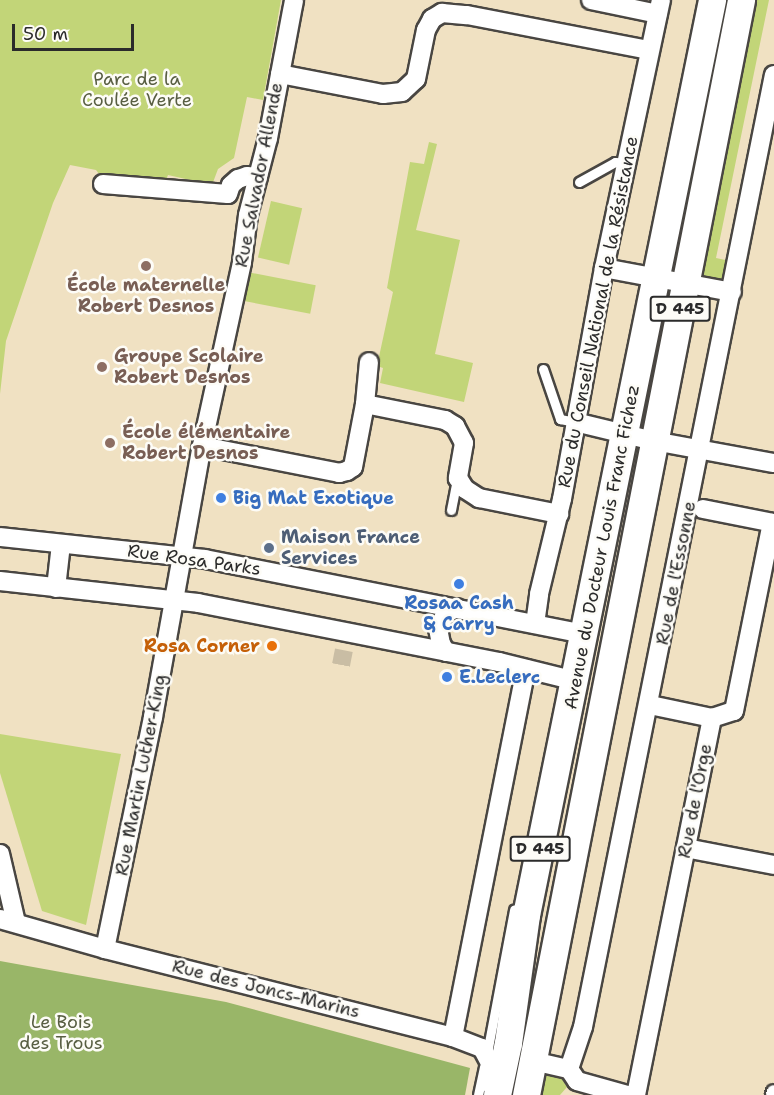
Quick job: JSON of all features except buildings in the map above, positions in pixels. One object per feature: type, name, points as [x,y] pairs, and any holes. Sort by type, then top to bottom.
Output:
[{"type":"main road","name":"Avenue du Docteur Louis Franc Fichez","points":[[498,1095],[508,1043],[526,915],[585,663],[624,434],[712,0]]},
{"type":"main road","name":"Avenue du Docteur Louis Franc Fichez","points":[[526,1095],[571,871],[585,663],[654,441],[741,0]]},
{"type":"main road","points":[[571,871],[572,798],[585,663]]},
{"type":"street","points":[[280,74],[294,0]]},
{"type":"street","name":"Rue Salvador Allende","points":[[181,555],[242,262],[248,216],[280,74],[383,94],[402,92],[416,79],[435,0]]},
{"type":"street","points":[[591,0],[660,7]]},
{"type":"street","name":"Rue du Conseil National de la Résistance","points":[[535,624],[539,594],[559,514],[604,268],[660,7]]},
{"type":"street","points":[[432,19],[442,13],[454,12],[649,50]]},
{"type":"street","name":"Rue de l'Essonne","points":[[569,1069],[583,1027],[650,705],[696,507],[701,450],[758,176],[773,83]]},
{"type":"street","points":[[248,216],[237,212],[228,194],[231,185],[238,179],[247,176],[258,177]]},
{"type":"street","points":[[103,184],[228,194]]},
{"type":"street","points":[[604,268],[685,284],[736,285]]},
{"type":"street","points":[[202,446],[339,473],[346,471],[353,467],[365,404],[369,362]]},
{"type":"street","points":[[365,404],[445,420],[454,426],[464,443],[458,478],[465,489],[479,498],[559,514]]},
{"type":"street","points":[[575,422],[654,441],[774,463]]},
{"type":"street","points":[[696,507],[773,523]]},
{"type":"street","name":"Rue de l'Orge","points":[[636,1095],[712,718],[734,711],[773,523]]},
{"type":"street","name":"Rue Rosa Parks","points":[[0,537],[181,555],[535,624],[585,663]]},
{"type":"street","points":[[56,588],[61,544]]},
{"type":"street","name":"Rue Martin Luther-King","points":[[105,949],[153,717],[181,555]]},
{"type":"street","points":[[0,582],[173,600],[526,669],[585,663]]},
{"type":"street","points":[[446,652],[441,644],[438,628],[446,613],[457,608]]},
{"type":"street","points":[[453,1037],[526,669]]},
{"type":"street","points":[[650,705],[712,718]]},
{"type":"street","points":[[686,848],[774,865]]},
{"type":"street","points":[[0,854],[8,921]]},
{"type":"street","name":"Rue des Joncs-Marins","points":[[8,921],[105,949],[453,1037],[482,1048],[486,1055]]},
{"type":"street","points":[[486,1055],[492,1067],[489,1095]]},
{"type":"street","points":[[533,1061],[569,1069],[577,1082],[608,1093],[627,1095]]},
{"type":"lane","points":[[579,182],[615,162],[627,163]]},
{"type":"lane","points":[[543,369],[560,419],[575,422]]},
{"type":"lane","points":[[451,510],[458,478]]},
{"type":"lane","points":[[478,1095],[516,898]]},
{"type":"green space","name":"Parc de la Coulée Verte","points":[[0,0],[281,0],[263,100],[247,97],[234,158],[218,169],[212,185],[168,175],[164,185],[103,179],[96,170],[70,165],[53,203],[6,341],[0,394]]},
{"type":"green space","points":[[754,0],[769,0],[716,258],[730,261],[726,278],[714,282],[704,276],[701,266]]},
{"type":"green space","points":[[429,142],[437,144],[416,230],[460,240],[435,354],[473,363],[464,402],[380,383],[383,368],[377,366],[393,292],[387,288],[410,162],[424,164]]},
{"type":"green space","points":[[271,201],[302,208],[289,265],[258,258]]},
{"type":"green space","points":[[247,272],[316,285],[310,314],[241,300]]},
{"type":"green space","points":[[0,734],[121,754],[86,925],[42,911],[0,773]]},
{"type":"green space","name":"Le Bois des Trous","points":[[0,961],[226,1002],[470,1068],[465,1095],[0,1095]]},
{"type":"green space","points":[[550,1070],[559,1074],[567,1087],[560,1095],[536,1095],[540,1079]]},
{"type":"tunnel","points":[[341,665],[344,650]]},
{"type":"place","name":"École maternelle Robert Desnos","points":[[146,266]]},
{"type":"place","name":"Groupe Scolaire Robert Desnos","points":[[102,367]]},
{"type":"place","name":"École élémentaire Robert Desnos","points":[[110,443]]},
{"type":"place","name":"Big Mat Exotique","points":[[221,498]]},
{"type":"place","name":"Maison France Services","points":[[269,548]]},
{"type":"place","name":"Rosaa Cash & Carry","points":[[459,584]]},
{"type":"place","name":"Rosa Corner","points":[[272,646]]},
{"type":"place","name":"E.Leclerc","points":[[447,677]]}]
